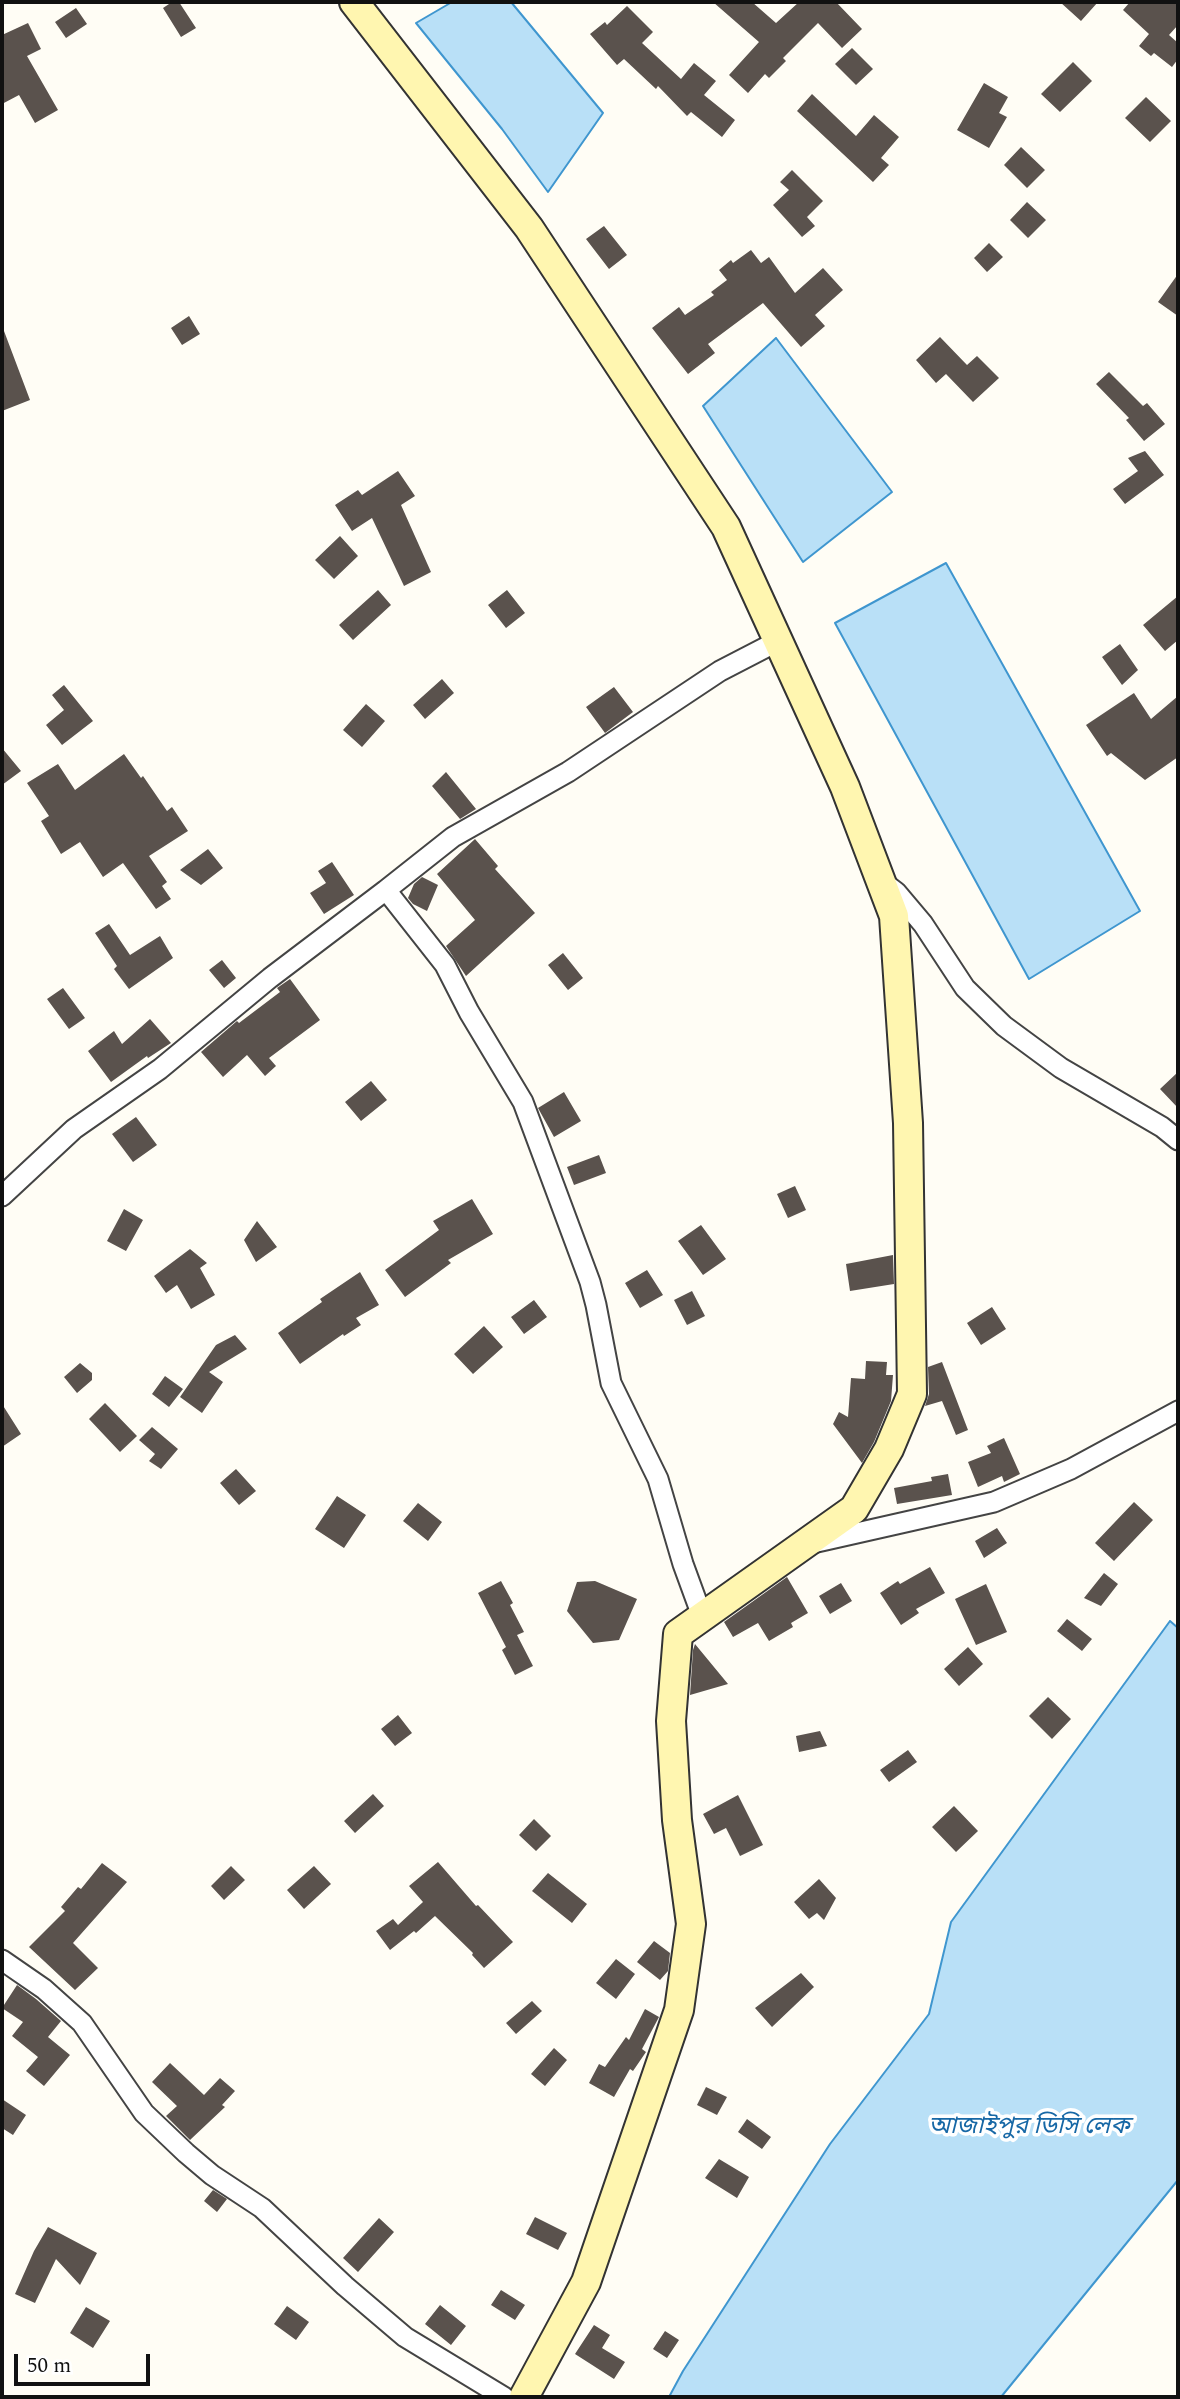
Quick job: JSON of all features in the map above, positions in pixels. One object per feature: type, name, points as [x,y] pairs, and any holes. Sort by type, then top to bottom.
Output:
[{"type":"street","points":[[354,2],[536,239],[726,527],[845,787],[894,916],[908,1123],[912,1394],[890,1449],[854,1509],[678,1634],[671,1721],[677,1820],[691,1924],[679,2010],[586,2282],[524,2397]]},
{"type":"street","points":[[2,1196],[74,1129],[160,1069],[270,978],[453,837],[568,772],[720,671],[778,641]]},
{"type":"street","points":[[880,880],[896,892],[923,924],[965,988],[1004,1026],[1060,1068],[1162,1127],[1178,1140]]},
{"type":"street","points":[[386,890],[445,965],[468,1012],[523,1102],[590,1282],[611,1383],[658,1479],[683,1564],[702,1616]]},
{"type":"street","points":[[802,1545],[994,1502],[1070,1469],[1178,1411]]},
{"type":"street","points":[[2,1960],[44,1989],[82,2023],[144,2113],[186,2153],[212,2175],[262,2208],[345,2286],[405,2337],[505,2397]]},
{"type":"water","points":[[452,2],[511,2],[603,113],[548,192],[502,129],[416,23]]},
{"type":"water","points":[[776,338],[892,492],[803,562],[703,406]]},
{"type":"water","points":[[946,563],[1140,911],[1029,979],[835,623]]},
{"type":"water","name":"আজাইপুর ডিসি লেক","points":[[1170,1621],[1178,1628],[1178,2180],[1001,2397],[669,2397],[683,2371],[830,2144],[929,2014],[951,1922]]},
{"type":"building","points":[[172,2],[179,2],[196,28],[181,37],[163,8]]},
{"type":"building","points":[[713,2],[752,2],[776,23],[799,2],[836,2],[862,29],[842,48],[818,23],[783,58],[786,61],[769,78],[765,74],[748,93],[729,75],[759,42]]},
{"type":"building","points":[[1060,2],[1098,2],[1081,21]]},
{"type":"building","points":[[1130,2],[1178,2],[1178,25],[1169,35],[1178,43],[1178,59],[1172,67],[1154,53],[1151,56],[1139,46],[1149,34],[1123,10]]},
{"type":"building","points":[[627,6],[653,32],[642,43],[681,79],[694,63],[716,81],[704,95],[735,120],[722,137],[691,112],[687,116],[658,86],[656,89],[624,59],[617,65],[590,34],[605,22],[607,25]]},
{"type":"building","points":[[76,8],[87,24],[66,38],[55,22]]},
{"type":"building","points":[[28,23],[41,49],[27,56],[58,110],[35,123],[19,95],[2,104],[2,35]]},
{"type":"building","points":[[852,48],[873,69],[856,85],[835,64]]},
{"type":"building","points":[[1073,62],[1092,81],[1060,112],[1041,94]]},
{"type":"building","points":[[984,83],[1008,97],[999,113],[1007,117],[989,148],[957,130]]},
{"type":"building","points":[[812,94],[856,136],[874,115],[899,137],[881,158],[889,165],[873,182],[797,111]]},
{"type":"building","points":[[1146,97],[1171,121],[1150,142],[1125,118]]},
{"type":"building","points":[[1021,147],[1045,170],[1027,188],[1004,165]]},
{"type":"building","points":[[792,170],[823,201],[807,217],[815,226],[802,237],[773,205],[789,190],[780,182]]},
{"type":"building","points":[[1027,202],[1046,220],[1028,238],[1010,220]]},
{"type":"building","points":[[604,226],[627,255],[609,269],[586,239]]},
{"type":"building","points":[[989,243],[1003,257],[987,272],[974,258]]},
{"type":"building","points":[[751,250],[761,263],[769,257],[795,293],[823,268],[843,290],[815,315],[825,326],[801,347],[763,303],[708,344],[715,353],[688,374],[652,328],[679,307],[685,315],[714,295],[711,292],[727,280],[719,270],[731,260],[733,263]]},
{"type":"building","points":[[1178,274],[1178,316],[1158,302]]},
{"type":"building","points":[[189,316],[200,334],[182,345],[171,328]]},
{"type":"building","points":[[4,331],[30,400],[2,411],[2,332]]},
{"type":"building","points":[[940,337],[967,365],[977,356],[999,378],[973,402],[946,374],[936,383],[916,360]]},
{"type":"building","points":[[1109,372],[1143,406],[1147,403],[1165,424],[1144,441],[1126,420],[1129,418],[1096,384]]},
{"type":"building","points":[[1145,451],[1164,475],[1125,504],[1113,489],[1138,471],[1128,458]]},
{"type":"building","points":[[398,471],[415,496],[401,505],[431,572],[404,586],[372,518],[352,531],[335,505],[358,490],[362,495]]},
{"type":"building","points":[[340,536],[358,556],[334,579],[315,560]]},
{"type":"building","points":[[378,590],[391,605],[353,640],[339,625]]},
{"type":"building","points":[[507,590],[525,613],[506,628],[488,605]]},
{"type":"building","points":[[1178,596],[1178,640],[1165,651],[1143,625]]},
{"type":"building","points":[[1120,644],[1138,670],[1122,685],[1102,657]]},
{"type":"building","points":[[442,679],[454,693],[425,719],[413,705]]},
{"type":"building","points":[[64,685],[93,721],[62,745],[46,725],[64,710],[52,695]]},
{"type":"building","points":[[614,687],[633,712],[605,733],[586,707]]},
{"type":"building","points":[[1134,693],[1151,719],[1178,696],[1178,757],[1145,780],[1111,753],[1107,756],[1086,725]]},
{"type":"building","points":[[366,704],[385,721],[362,747],[343,730]]},
{"type":"building","points":[[2,748],[21,771],[2,785]]},
{"type":"building","points":[[124,754],[167,811],[172,807],[188,831],[149,856],[167,882],[162,886],[171,899],[156,909],[123,863],[103,877],[80,842],[61,854],[41,821],[49,816],[27,783],[58,764],[75,790]]},
{"type":"building","points":[[446,772],[476,809],[460,819],[432,786]]},
{"type":"building","points":[[475,839],[498,866],[495,869],[535,913],[466,976],[446,946],[475,920],[437,874]]},
{"type":"building","points":[[208,849],[223,868],[201,885],[180,870]]},
{"type":"building","points":[[332,862],[354,895],[324,914],[310,893],[326,883],[318,871]]},
{"type":"building","points":[[422,877],[438,885],[427,911],[413,904],[408,898],[414,884]]},
{"type":"building","points":[[109,924],[130,955],[160,936],[173,958],[129,989],[114,969],[117,966],[95,933]]},
{"type":"building","points":[[563,953],[583,978],[568,990],[548,965]]},
{"type":"building","points":[[222,960],[236,978],[224,988],[209,970]]},
{"type":"building","points":[[290,979],[320,1020],[269,1058],[276,1066],[265,1076],[247,1055],[223,1077],[201,1052],[237,1021],[239,1023],[280,992],[277,988]]},
{"type":"building","points":[[63,988],[85,1018],[69,1029],[47,999]]},
{"type":"building","points":[[150,1019],[171,1043],[148,1058],[147,1056],[111,1082],[88,1051],[114,1031],[122,1044]]},
{"type":"building","points":[[1178,1072],[1178,1108],[1160,1089]]},
{"type":"building","points":[[371,1081],[387,1100],[361,1121],[345,1102]]},
{"type":"building","points":[[564,1092],[581,1121],[554,1137],[538,1108]]},
{"type":"building","points":[[136,1117],[157,1145],[133,1162],[112,1134]]},
{"type":"building","points":[[599,1155],[606,1173],[574,1185],[567,1167]]},
{"type":"building","points":[[795,1186],[806,1210],[788,1218],[777,1194]]},
{"type":"building","points":[[472,1199],[493,1234],[448,1260],[451,1263],[405,1297],[385,1270],[439,1230],[433,1221]]},
{"type":"building","points":[[124,1209],[143,1220],[126,1251],[107,1241]]},
{"type":"building","points":[[257,1221],[277,1247],[256,1262],[244,1240]]},
{"type":"building","points":[[701,1225],[726,1259],[703,1275],[678,1241]]},
{"type":"building","points":[[190,1249],[207,1263],[200,1268],[215,1295],[191,1309],[177,1285],[166,1293],[154,1276]]},
{"type":"building","points":[[893,1255],[894,1284],[850,1291],[846,1264]]},
{"type":"building","points":[[647,1270],[663,1295],[640,1308],[625,1283]]},
{"type":"building","points":[[360,1272],[379,1305],[356,1318],[361,1325],[344,1336],[343,1334],[300,1364],[278,1333],[322,1302],[320,1299]]},
{"type":"building","points":[[692,1291],[705,1316],[687,1325],[674,1300]]},
{"type":"building","points":[[534,1300],[547,1317],[524,1334],[511,1317]]},
{"type":"building","points":[[992,1307],[1006,1329],[981,1345],[967,1323]]},
{"type":"building","points":[[484,1326],[503,1347],[473,1374],[454,1354]]},
{"type":"building","points":[[235,1335],[247,1349],[209,1372],[223,1382],[202,1413],[180,1397],[216,1345]]},
{"type":"building","points":[[866,1361],[887,1362],[886,1375],[893,1375],[891,1401],[862,1463],[833,1424],[839,1412],[848,1417],[851,1378],[865,1379]]},
{"type":"building","points":[[942,1362],[968,1430],[956,1435],[942,1401],[925,1406],[929,1394],[928,1367]]},
{"type":"building","points":[[80,1363],[92,1373],[92,1380],[77,1393],[64,1377]]},
{"type":"building","points":[[165,1376],[183,1389],[169,1407],[152,1394]]},
{"type":"building","points":[[105,1403],[137,1436],[120,1452],[89,1419]]},
{"type":"building","points":[[2,1404],[21,1434],[2,1447]]},
{"type":"building","points":[[152,1427],[178,1449],[161,1469],[149,1461],[155,1454],[139,1440]]},
{"type":"building","points":[[1004,1438],[1020,1474],[1004,1482],[1002,1476],[978,1487],[968,1462],[991,1453],[987,1446]]},
{"type":"building","points":[[236,1469],[256,1491],[239,1505],[220,1483]]},
{"type":"building","points":[[948,1474],[952,1495],[897,1504],[894,1488],[932,1481],[931,1477]]},
{"type":"building","points":[[337,1496],[366,1515],[344,1548],[315,1529]]},
{"type":"building","points":[[1134,1502],[1153,1520],[1114,1561],[1095,1543]]},
{"type":"building","points":[[418,1503],[442,1522],[428,1541],[403,1521]]},
{"type":"building","points":[[997,1528],[1007,1543],[984,1558],[975,1541]]},
{"type":"building","points":[[930,1567],[945,1593],[916,1609],[919,1613],[901,1625],[880,1593],[898,1581],[900,1584]]},
{"type":"building","points":[[1104,1573],[1118,1584],[1101,1606],[1084,1598]]},
{"type":"building","points":[[787,1577],[808,1613],[791,1623],[793,1627],[769,1641],[758,1623],[733,1637],[724,1622]]},
{"type":"building","points":[[501,1581],[524,1632],[517,1635],[533,1666],[515,1675],[502,1650],[506,1647],[478,1593]]},
{"type":"building","points":[[595,1581],[637,1599],[619,1640],[593,1643],[567,1611],[577,1582]]},
{"type":"building","points":[[841,1583],[852,1601],[830,1614],[819,1596]]},
{"type":"building","points":[[986,1584],[1007,1632],[976,1645],[955,1599]]},
{"type":"building","points":[[1067,1619],[1092,1639],[1082,1651],[1057,1631]]},
{"type":"building","points":[[695,1644],[728,1684],[690,1695]]},
{"type":"building","points":[[968,1647],[983,1664],[959,1686],[944,1669]]},
{"type":"building","points":[[1048,1697],[1071,1719],[1052,1739],[1029,1716]]},
{"type":"building","points":[[398,1715],[412,1733],[395,1746],[381,1729]]},
{"type":"building","points":[[820,1731],[827,1746],[799,1752],[796,1736]]},
{"type":"building","points":[[908,1750],[917,1762],[889,1782],[880,1770]]},
{"type":"building","points":[[373,1794],[384,1806],[355,1833],[344,1821]]},
{"type":"building","points":[[738,1795],[763,1845],[740,1856],[726,1828],[714,1834],[703,1814]]},
{"type":"building","points":[[954,1806],[978,1831],[956,1852],[932,1827]]},
{"type":"building","points":[[534,1819],[551,1836],[536,1851],[519,1835]]},
{"type":"building","points":[[438,1862],[476,1906],[478,1905],[513,1942],[484,1968],[473,1953],[435,1916],[416,1933],[414,1931],[390,1950],[376,1931],[393,1919],[398,1925],[423,1902],[409,1886]]},
{"type":"building","points":[[102,1863],[127,1882],[73,1943],[98,1968],[75,1990],[29,1947],[65,1911],[61,1907],[78,1887],[81,1889]]},
{"type":"building","points":[[231,1866],[245,1880],[224,1900],[211,1886]]},
{"type":"building","points":[[314,1866],[331,1884],[304,1909],[287,1890]]},
{"type":"building","points":[[548,1873],[587,1904],[572,1923],[532,1891]]},
{"type":"building","points":[[819,1879],[836,1898],[824,1920],[817,1913],[809,1919],[794,1902]]},
{"type":"building","points":[[654,1941],[670,1953],[668,1971],[660,1980],[637,1962]]},
{"type":"building","points":[[616,1959],[635,1974],[616,1999],[596,1983]]},
{"type":"building","points":[[801,1973],[814,1987],[772,2027],[755,2008]]},
{"type":"building","points":[[17,1985],[61,2021],[48,2037],[70,2055],[44,2086],[26,2071],[38,2057],[12,2036],[23,2022],[2,2008]]},
{"type":"building","points":[[532,2001],[542,2011],[516,2034],[506,2023]]},
{"type":"building","points":[[645,2009],[659,2017],[642,2049],[646,2052],[633,2071],[630,2069],[614,2097],[589,2083],[599,2064],[605,2067],[626,2037],[629,2040]]},
{"type":"building","points":[[554,2048],[567,2060],[545,2086],[531,2074]]},
{"type":"building","points":[[170,2063],[204,2095],[220,2078],[235,2091],[222,2105],[225,2107],[190,2140],[166,2116],[177,2106],[152,2082]]},
{"type":"building","points":[[706,2087],[727,2097],[717,2115],[697,2105]]},
{"type":"building","points":[[2,2099],[26,2115],[13,2135],[2,2128]]},
{"type":"building","points":[[747,2119],[771,2137],[762,2149],[738,2132]]},
{"type":"building","points":[[719,2159],[749,2177],[737,2198],[705,2178]]},
{"type":"building","points":[[213,2190],[227,2199],[217,2212],[204,2201]]},
{"type":"building","points":[[535,2217],[567,2233],[558,2250],[526,2234]]},
{"type":"building","points":[[379,2218],[394,2232],[358,2272],[343,2258]]},
{"type":"building","points":[[48,2227],[97,2253],[80,2285],[56,2259],[35,2303],[15,2294]]},
{"type":"building","points":[[501,2290],[525,2305],[515,2320],[491,2305]]},
{"type":"building","points":[[440,2305],[466,2326],[451,2345],[425,2324]]},
{"type":"building","points":[[287,2306],[309,2322],[296,2340],[274,2324]]},
{"type":"building","points":[[86,2307],[110,2321],[93,2348],[70,2333]]},
{"type":"building","points":[[594,2325],[610,2335],[602,2348],[625,2362],[614,2379],[575,2354]]},
{"type":"building","points":[[665,2331],[679,2340],[667,2358],[653,2349]]}]
